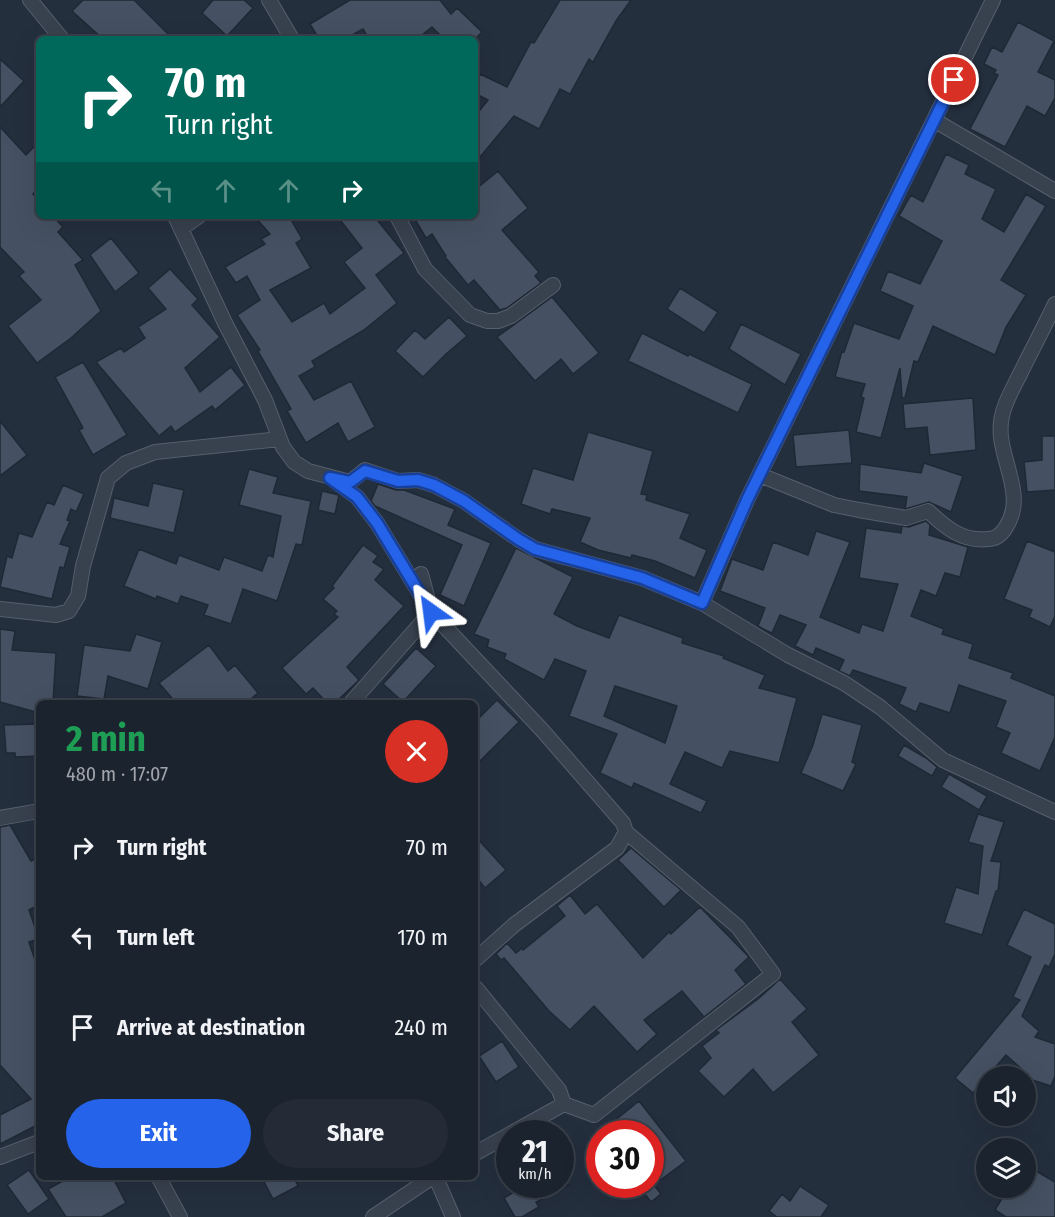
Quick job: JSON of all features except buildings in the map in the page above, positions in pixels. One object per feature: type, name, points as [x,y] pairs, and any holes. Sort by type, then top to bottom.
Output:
[{"type":"street","points":[[30,0],[60,36]]},
{"type":"street","points":[[269,0],[289,36]]},
{"type":"street","points":[[702,603],[760,475],[993,0]]},
{"type":"street","points":[[934,120],[1055,191]]},
{"type":"street","points":[[399,219],[425,269],[470,315],[487,321],[498,321],[511,316],[553,285]]},
{"type":"street","points":[[178,222],[225,323],[265,400],[280,440],[294,462],[308,471],[350,482],[365,471],[398,481],[418,480],[434,485],[464,501],[535,549],[642,578],[702,603],[788,655],[862,695],[880,707],[943,760],[1055,812]]},
{"type":"street","points":[[760,475],[834,505],[906,518],[928,511],[949,530],[974,539],[990,540],[1001,534],[1013,512],[1014,498],[1001,437],[1002,415],[1009,396],[1055,304]]},
{"type":"street","points":[[0,609],[56,615],[69,611],[78,596],[83,566],[108,478],[126,463],[155,452],[280,440]]},
{"type":"street","points":[[330,478],[357,497],[377,523],[431,612],[542,730],[623,822],[626,832],[738,927],[773,974],[594,1115],[564,1104],[478,1152]]},
{"type":"street","points":[[421,574],[431,612]]},
{"type":"street","points":[[354,700],[431,612]]},
{"type":"street","points":[[0,818],[36,812]]},
{"type":"street","points":[[478,957],[514,925],[617,848],[626,832]]},
{"type":"street","points":[[478,990],[559,1090],[564,1104]]},
{"type":"street","points":[[0,1157],[36,1143]]},
{"type":"street","points":[[160,1180],[180,1217]]},
{"type":"street","points":[[373,1217],[431,1180]]},
{"type":"street","points":[[435,1180],[453,1217]]},
{"type":"route","points":[[431,612],[377,523],[357,497],[330,478],[350,482],[365,471],[398,481],[418,480],[434,485],[449,491],[535,549],[642,578],[702,603],[747,500],[954,80]]}]
